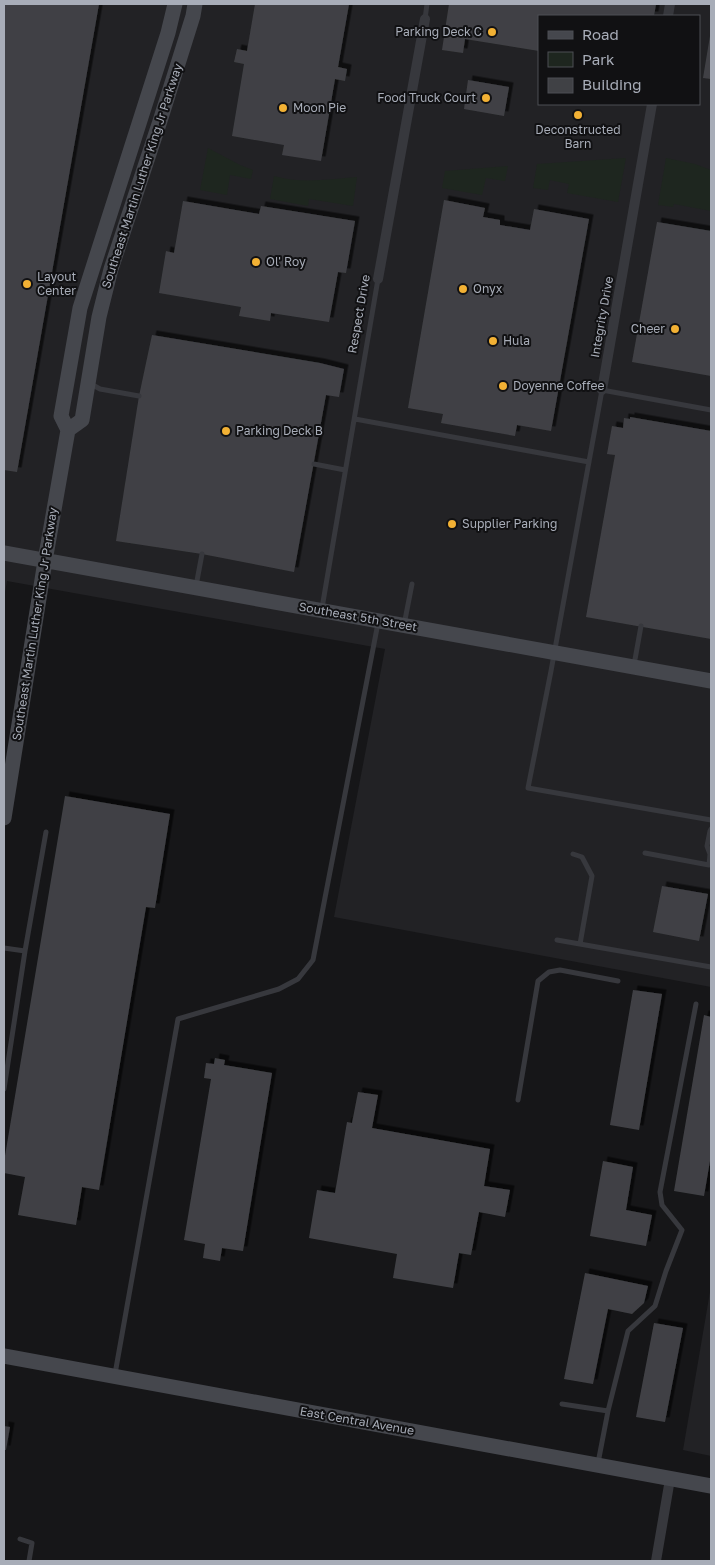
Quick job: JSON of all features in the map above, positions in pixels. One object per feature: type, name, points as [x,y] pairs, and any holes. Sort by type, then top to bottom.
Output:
[{"type":"street","name":"Southeast Martin Luther King Jr Parkway","points":[[4,818],[68,430],[61,416],[80,308],[168,33],[175,4]]},
{"type":"street","name":"Southeast Martin Luther King Jr Parkway","points":[[68,430],[82,420],[110,269],[160,121],[193,16],[195,4]]},
{"type":"street","name":"Respect Drive","points":[[378,279],[424,21]]},
{"type":"street","name":"Integrity Drive","points":[[602,390],[652,105]]},
{"type":"street","name":"Southeast 5th Street","points":[[4,553],[711,681]]},
{"type":"street","name":"East Central Avenue","points":[[4,1356],[711,1486]]},
{"type":"street","points":[[656,1561],[670,1479]]},
{"type":"lane","name":"Respect Drive","points":[[424,21],[427,4]]},
{"type":"lane","name":"Respect Drive","points":[[322,611],[378,279]]},
{"type":"lane","points":[[88,382],[100,389],[139,396]]},
{"type":"lane","points":[[602,390],[711,410]]},
{"type":"lane","name":"Integrity Drive","points":[[602,390],[528,788],[711,820]]},
{"type":"lane","points":[[355,419],[589,462]]},
{"type":"lane","points":[[314,464],[345,470]]},
{"type":"lane","points":[[196,588],[202,554]]},
{"type":"lane","points":[[404,625],[412,584]]},
{"type":"lane","points":[[114,1377],[178,1019],[279,989],[298,979],[313,960],[378,621]]},
{"type":"lane","points":[[634,667],[640,626]]},
{"type":"lane","points":[[645,853],[708,865],[711,854],[707,846],[711,829]]},
{"type":"lane","points":[[4,1089],[25,951],[46,832]]},
{"type":"lane","points":[[573,854],[582,857],[592,876],[580,944]]},
{"type":"lane","points":[[557,940],[711,967]]},
{"type":"lane","points":[[4,948],[25,951]]},
{"type":"lane","points":[[518,1100],[538,981],[549,972],[560,970],[618,981]]},
{"type":"lane","points":[[598,1466],[608,1412],[628,1331],[656,1306],[666,1271],[682,1230],[662,1205],[660,1192],[696,1004]]},
{"type":"lane","points":[[562,1404],[608,1412]]},
{"type":"lane","points":[[20,1539],[32,1543],[29,1561]]},
{"type":"shaded area","points":[[4,4],[711,4],[711,987],[334,917],[385,649],[7,581],[4,598]]},
{"type":"shaded area","points":[[711,1286],[711,1456],[683,1450]]},
{"type":"green space","points":[[208,148],[253,170],[251,179],[230,175],[227,195],[200,190]]},
{"type":"green space","points":[[626,158],[618,202],[567,193],[569,184],[550,180],[548,190],[533,188],[537,164]]},
{"type":"green space","points":[[666,158],[695,164],[711,170],[711,211],[674,204],[673,207],[658,205]]},
{"type":"green space","points":[[508,166],[505,181],[486,178],[482,195],[442,188],[445,171]]},
{"type":"green space","points":[[274,176],[294,180],[326,180],[357,177],[353,206],[309,199],[308,206],[270,199]]},
{"type":"building","name":"Layout Center","points":[[4,4],[99,4],[17,472],[4,470]]},
{"type":"building","name":"Moon Pie","points":[[255,4],[349,4],[338,67],[347,69],[345,81],[335,79],[321,161],[282,155],[284,145],[232,136],[244,64],[234,62],[237,49],[247,51]]},
{"type":"building","name":"Parking Deck C","points":[[449,4],[656,4],[654,15],[538,15],[538,51],[465,39],[463,53],[442,50]]},
{"type":"building","points":[[711,36],[711,79],[703,78]]},
{"type":"building","name":"Food Truck Court","points":[[468,80],[509,87],[504,116],[464,109]]},
{"type":"building","name":"Hula","points":[[444,200],[485,208],[483,217],[500,220],[500,225],[530,230],[534,209],[589,219],[551,431],[517,425],[515,436],[441,423],[443,414],[408,408]]},
{"type":"building","name":"Ol' Roy","points":[[183,201],[259,214],[261,206],[355,221],[346,273],[338,272],[329,322],[271,313],[270,321],[239,316],[241,307],[159,293],[166,251],[174,253]]},
{"type":"building","name":"Cheer","points":[[657,222],[711,231],[711,376],[632,362]]},
{"type":"building","name":"Parking Deck B","points":[[152,335],[320,363],[344,369],[339,397],[326,395],[294,572],[202,554],[116,541],[139,396]]},
{"type":"building","points":[[630,417],[711,431],[711,639],[586,617],[615,455],[607,454],[612,426],[623,428],[624,418],[630,419]]},
{"type":"building","points":[[65,796],[170,814],[155,908],[146,907],[99,1190],[82,1187],[76,1225],[18,1215],[25,1177],[4,1173],[4,1162]]},
{"type":"building","points":[[662,886],[708,894],[699,941],[653,932]]},
{"type":"building","points":[[633,990],[662,994],[639,1130],[610,1125]]},
{"type":"building","points":[[704,1015],[711,1017],[711,1155],[704,1196],[674,1191]]},
{"type":"building","points":[[215,1058],[225,1060],[224,1065],[272,1073],[243,1251],[222,1248],[220,1261],[203,1258],[205,1244],[184,1240],[211,1079],[204,1078],[206,1063],[214,1064]]},
{"type":"building","points":[[358,1092],[378,1095],[372,1128],[490,1149],[484,1186],[510,1190],[505,1217],[479,1212],[471,1255],[459,1253],[453,1288],[393,1278],[397,1254],[309,1238],[317,1190],[335,1193],[347,1122],[352,1123]]},
{"type":"building","points":[[603,1161],[633,1167],[626,1210],[652,1215],[646,1246],[590,1236]]},
{"type":"building","points":[[585,1273],[648,1286],[644,1303],[632,1314],[608,1309],[593,1384],[564,1379]]},
{"type":"building","points":[[654,1323],[683,1328],[665,1422],[636,1417]]},
{"type":"building","points":[[4,1426],[10,1427],[6,1450],[4,1450]]},
{"type":"place","name":"Parking Deck C","points":[[492,32]]},
{"type":"place","name":"Food Truck Court","points":[[486,98]]},
{"type":"place","name":"Moon Pie","points":[[283,108]]},
{"type":"place","name":"Deconstructed Barn","points":[[578,115]]},
{"type":"place","name":"Ol' Roy","points":[[256,262]]},
{"type":"place","name":"Layout Center","points":[[27,284]]},
{"type":"place","name":"Onyx","points":[[463,289]]},
{"type":"place","name":"Cheer","points":[[675,329]]},
{"type":"place","name":"Hula","points":[[493,341]]},
{"type":"place","name":"Doyenne Coffee","points":[[503,386]]},
{"type":"place","name":"Parking Deck B","points":[[226,431]]},
{"type":"place","name":"Supplier Parking","points":[[452,524]]}]
